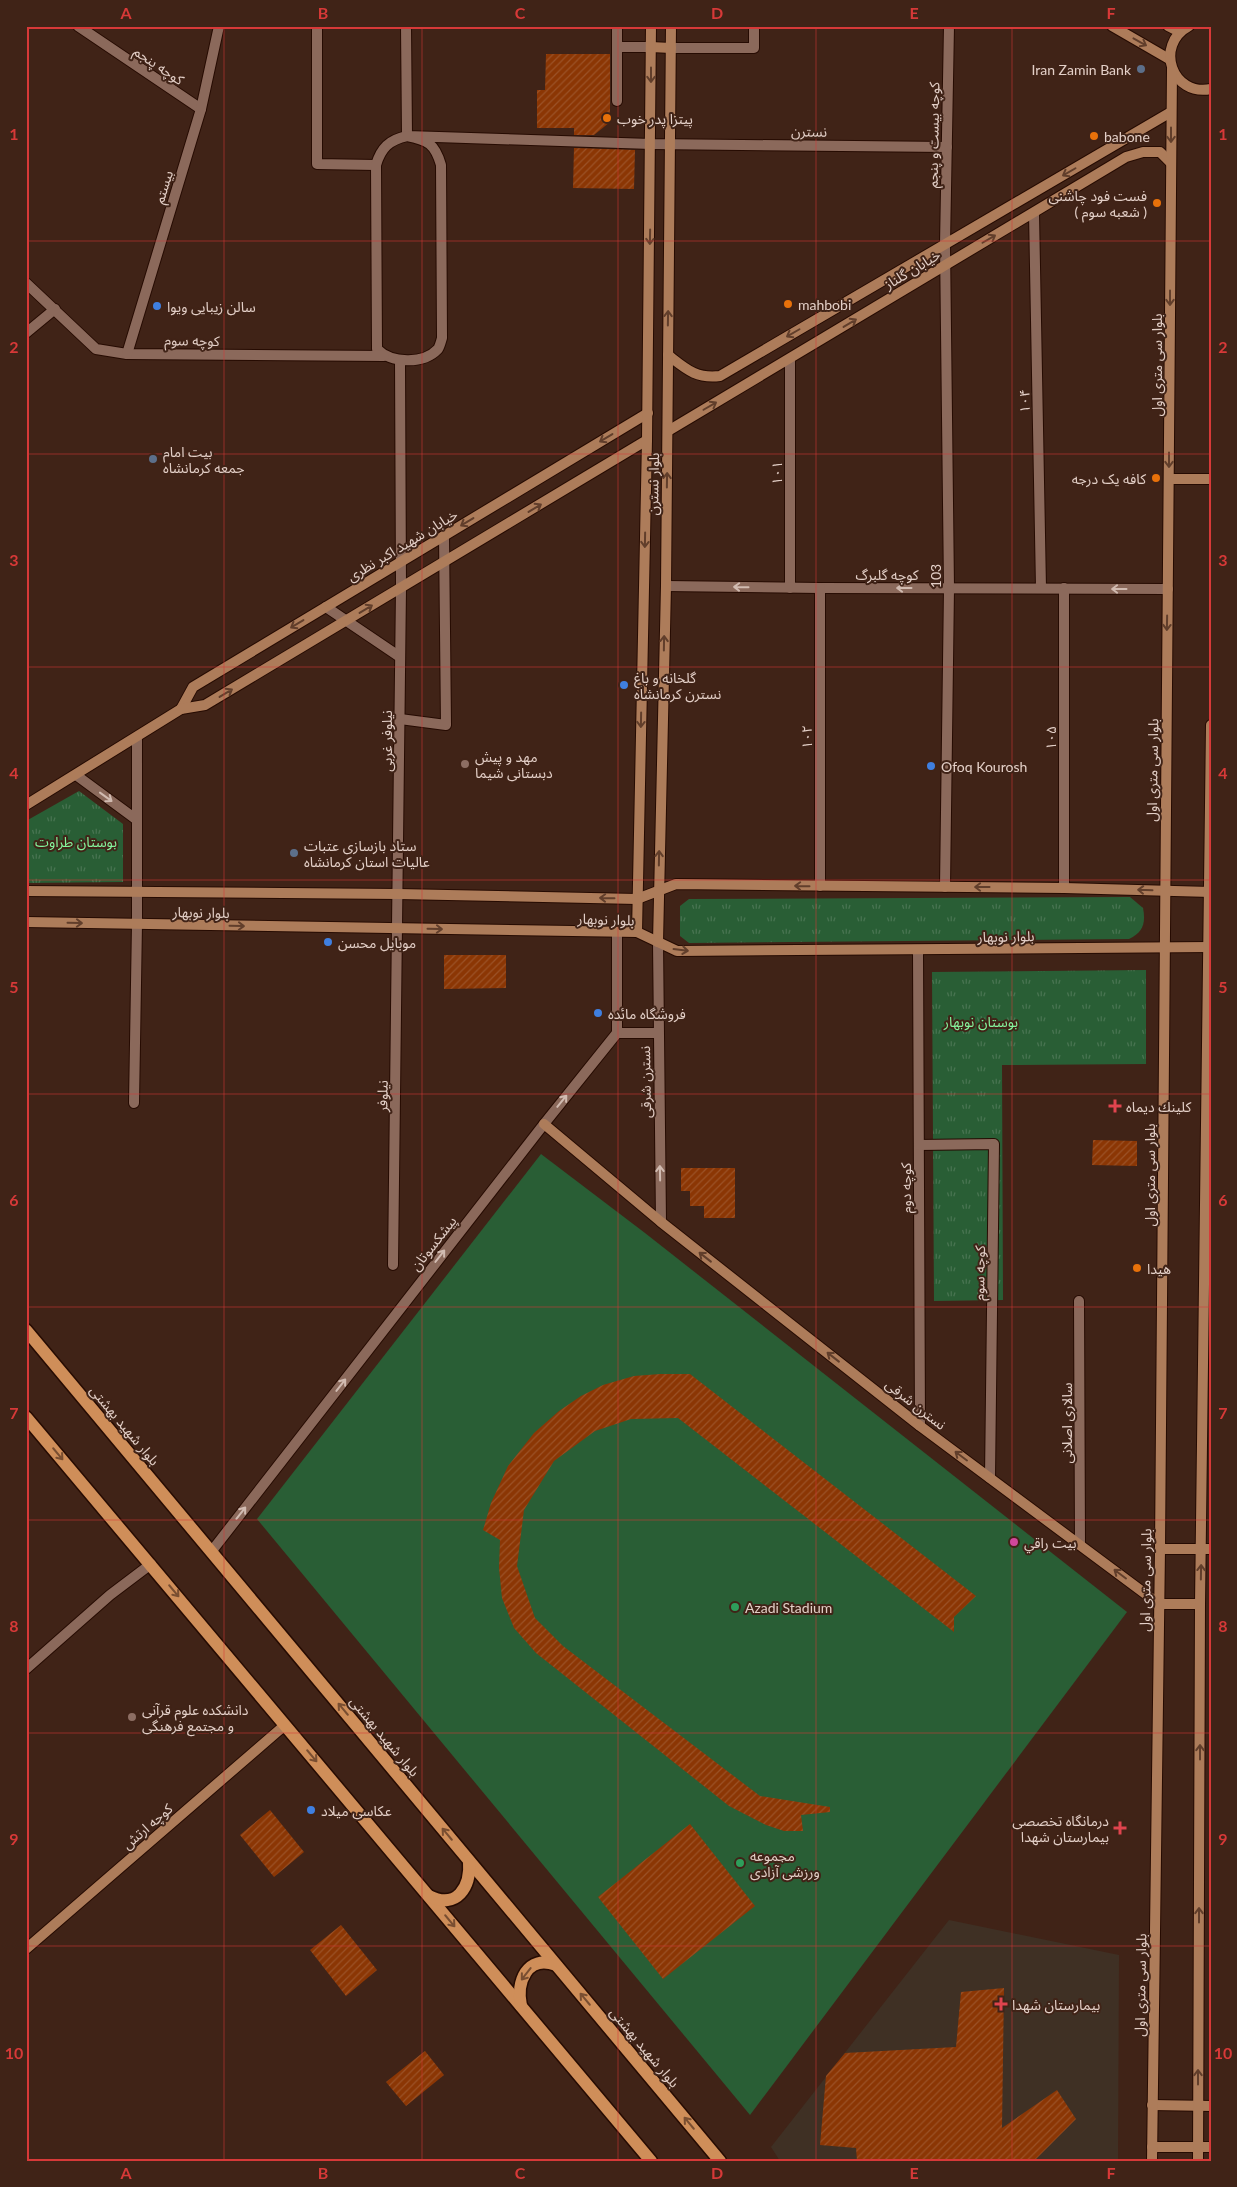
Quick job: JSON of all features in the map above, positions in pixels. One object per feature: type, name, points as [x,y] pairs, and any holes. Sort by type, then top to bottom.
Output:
[{"type":"main road","name":"بلوار نسترن","points":[[637,932],[648,413],[651,26]]},
{"type":"main road","name":"بلوار نسترن","points":[[658,942],[666,586],[671,26]]},
{"type":"main road","points":[[1112,26],[1171,64]]},
{"type":"main road","points":[[1168,26],[1185,28]]},
{"type":"main road","points":[[1185,28],[1170,48],[1171,64],[1178,79],[1186,86],[1197,90],[1211,90]]},
{"type":"main road","points":[[651,47],[671,48]]},
{"type":"main road","name":"بلوار سی متری اول","points":[[1152,2161],[1160,1549],[1171,64]]},
{"type":"main road","name":"خیابان گلناز","points":[[668,355],[686,370],[697,375],[708,378],[720,376],[1171,112]]},
{"type":"main road","name":"خیابان گلناز","points":[[668,430],[1126,157],[1143,152],[1160,152],[1171,163]]},
{"type":"main road","points":[[1084,163],[1092,178]]},
{"type":"main road","name":"خیابان شهید اکبر نظری","points":[[181,709],[193,687],[648,413]]},
{"type":"main road","name":"خیابان شهید اکبر نظری","points":[[26,805],[181,709],[205,706],[647,440]]},
{"type":"main road","points":[[1169,479],[1211,479]]},
{"type":"main road","points":[[1198,2161],[1200,1604],[1206,1549],[1211,725]]},
{"type":"main road","name":"بلوار نوبهار","points":[[26,891],[398,894],[637,899],[676,884],[1064,888],[1210,892]]},
{"type":"main road","name":"بلوار نوبهار","points":[[26,922],[637,932],[677,951],[918,951],[1210,947]]},
{"type":"main road","name":"نسترن شرقی","points":[[544,1124],[661,1222],[920,1426],[1159,1604]]},
{"type":"main road","name":"بلوار شهید بهشتی","points":[[26,1330],[720,2161]]},
{"type":"main road","points":[[26,1417],[522,2006],[650,2161]]},
{"type":"main road","points":[[1160,1549],[1206,1549]]},
{"type":"main road","points":[[1159,1604],[1200,1604]]},
{"type":"main road","name":"کوچه ارتش","points":[[26,1949],[285,1725]]},
{"type":"main road","points":[[429,1896],[436,1900],[447,1901],[459,1896],[467,1882],[469,1861]]},
{"type":"main road","points":[[522,2006],[519,1987],[522,1977],[534,1965],[541,1962],[556,1964]]},
{"type":"main road","points":[[1152,2105],[1211,2106]]},
{"type":"main road","points":[[1152,2147],[1211,2147]]},
{"type":"street","name":"کوچه پنجم","points":[[78,26],[94,31],[201,109]]},
{"type":"street","name":"بیستم","points":[[127,354],[201,109],[220,26]]},
{"type":"street","points":[[317,26],[317,164],[376,165]]},
{"type":"street","points":[[406,26],[407,136]]},
{"type":"street","points":[[617,26],[617,101]]},
{"type":"street","points":[[671,48],[754,48],[754,26]]},
{"type":"street","name":"کوچه بیست و پنجم","points":[[946,264],[949,26]]},
{"type":"street","points":[[617,47],[651,47]]},
{"type":"street","points":[[384,356],[376,349],[376,165],[380,152],[386,144],[407,136],[432,145],[438,152],[441,165],[442,338],[439,348],[424,357],[400,360]]},
{"type":"street","name":"نسترن","points":[[407,136],[651,144],[947,147]]},
{"type":"street","name":"۱۰۴","points":[[1034,213],[1042,588]]},
{"type":"street","name":"103","points":[[946,264],[949,588],[946,887]]},
{"type":"street","name":"کوچه سوم","points":[[26,283],[96,349],[127,354],[384,356],[400,360]]},
{"type":"street","points":[[26,333],[55,309]]},
{"type":"street","name":"۱۰۱","points":[[790,359],[790,588]]},
{"type":"street","name":"نیلوفر غربی","points":[[398,928],[401,588],[400,360]]},
{"type":"street","points":[[400,719],[446,725],[444,536]]},
{"type":"street","name":"کوچه گلبرگ","points":[[666,586],[1168,589]]},
{"type":"street","name":"۱۰۲","points":[[820,588],[820,886]]},
{"type":"street","name":"۱۰۵","points":[[1064,588],[1064,888]]},
{"type":"street","points":[[326,607],[400,657]]},
{"type":"street","points":[[134,1104],[137,924],[136,737]]},
{"type":"street","points":[[76,775],[137,820]]},
{"type":"street","name":"نیلوفر","points":[[393,1265],[398,928]]},
{"type":"street","points":[[617,932],[617,1033],[658,1033]]},
{"type":"street","name":"نسترن شرقی","points":[[658,942],[661,1222]]},
{"type":"street","name":"کوچه دوم","points":[[918,951],[920,1426]]},
{"type":"street","name":"پیشکسوتان","points":[[211,1552],[617,1033]]},
{"type":"street","name":"کوچه سوم","points":[[919,1145],[994,1144],[990,1478]]},
{"type":"street","name":"سالاری اصلانی","points":[[1078,1301],[1080,1545]]},
{"type":"street","points":[[26,1669],[110,1595],[151,1564]]},
{"type":"shaded area","name":"بیمارستان شهدا","points":[[949,1920],[1119,1955],[1118,2161],[780,2161],[771,2147]]},
{"type":"green space","name":"بوستان طراوت","points":[[79,791],[123,824],[123,882],[26,883],[26,821]]},
{"type":"green space","points":[[1130,897],[1143,908],[1144,923],[1138,933],[1129,939],[689,943],[680,936],[680,906],[689,899]]},
{"type":"green space","name":"بوستان نوبهار","points":[[1146,970],[1146,1064],[1002,1065],[1003,1300],[934,1301],[932,972]]},
{"type":"green space","name":"مجموعه ورزشی آزادی","points":[[541,1154],[645,1233],[1127,1612],[750,2115],[257,1519]]},
{"type":"building","points":[[546,54],[610,54],[610,122],[594,135],[574,135],[574,128],[537,128],[537,90],[545,90]]},
{"type":"building","points":[[574,148],[635,150],[634,189],[573,188]]},
{"type":"building","points":[[444,955],[506,955],[506,988],[444,989]]},
{"type":"building","points":[[1093,1140],[1137,1141],[1137,1166],[1092,1165]]},
{"type":"building","points":[[681,1168],[735,1168],[735,1218],[704,1218],[704,1206],[690,1206],[690,1191],[681,1191]]},
{"type":"building","points":[[690,1374],[976,1596],[954,1617],[954,1632],[678,1418],[631,1419],[595,1431],[554,1461],[524,1510],[517,1566],[535,1618],[563,1646],[760,1796],[830,1807],[830,1812],[801,1815],[803,1831],[784,1831],[766,1825],[729,1806],[536,1653],[514,1628],[502,1598],[499,1568],[500,1540],[483,1530],[491,1503],[508,1466],[534,1433],[559,1411],[581,1396],[603,1385],[634,1376]]},
{"type":"building","points":[[270,1810],[304,1852],[274,1877],[240,1835]]},
{"type":"building","points":[[690,1824],[755,1906],[663,1979],[598,1897]]},
{"type":"building","points":[[341,1925],[377,1970],[346,1996],[310,1950]]},
{"type":"building","points":[[1004,1988],[1002,2128],[1057,2090],[1076,2119],[1034,2161],[857,2161],[856,2148],[820,2145],[826,2076],[845,2053],[956,2047],[961,1992]]},
{"type":"building","points":[[425,2051],[444,2075],[406,2106],[386,2082]]},
{"type":"place","name":"Iran Zamin Bank","points":[[1141,69]]},
{"type":"place","name":"پیتزا پدر خوب","points":[[607,118]]},
{"type":"place","name":"babone","points":[[1094,136]]},
{"type":"place","name":"فست فود چاشنی ( شعبه سوم )","points":[[1157,203]]},
{"type":"place","name":"mahbobi","points":[[788,304]]},
{"type":"place","name":"سالن زیبایی ویوا","points":[[157,306]]},
{"type":"place","name":"بیت امام جمعه کرمانشاه","points":[[153,459]]},
{"type":"place","name":"کافه یک درجه","points":[[1156,478]]},
{"type":"place","name":"گلخانه و باغ نسترن کرمانشاه","points":[[624,685]]},
{"type":"place","name":"مهد و پیش دبستانی شیما","points":[[465,764]]},
{"type":"place","name":"Ofoq Kourosh","points":[[931,766]]},
{"type":"place","name":"ستاد بازسازی عتبات عالیات استان کرمانشاه","points":[[294,853]]},
{"type":"place","name":"موبایل محسن","points":[[328,942]]},
{"type":"place","name":"فروشگاه مائده","points":[[598,1013]]},
{"type":"place","name":"كلينك ديماه","points":[[1115,1106]]},
{"type":"place","name":"هیدا","points":[[1137,1268]]},
{"type":"place","name":"بيت راقي","points":[[1014,1542]]},
{"type":"place","name":"Azadi Stadium","points":[[735,1607]]},
{"type":"place","name":"دانشکده علوم قرآنی و مجتمع فرهنگی","points":[[132,1717]]},
{"type":"place","name":"عکاسی میلاد","points":[[311,1810]]},
{"type":"place","name":"درمانگاه تخصصی بیمارستان شهدا","points":[[1120,1828]]},
{"type":"place","name":"مجموعه ورزشی آزادی","points":[[740,1863]]},
{"type":"place","name":"بیمارستان شهدا","points":[[1001,2004]]}]
